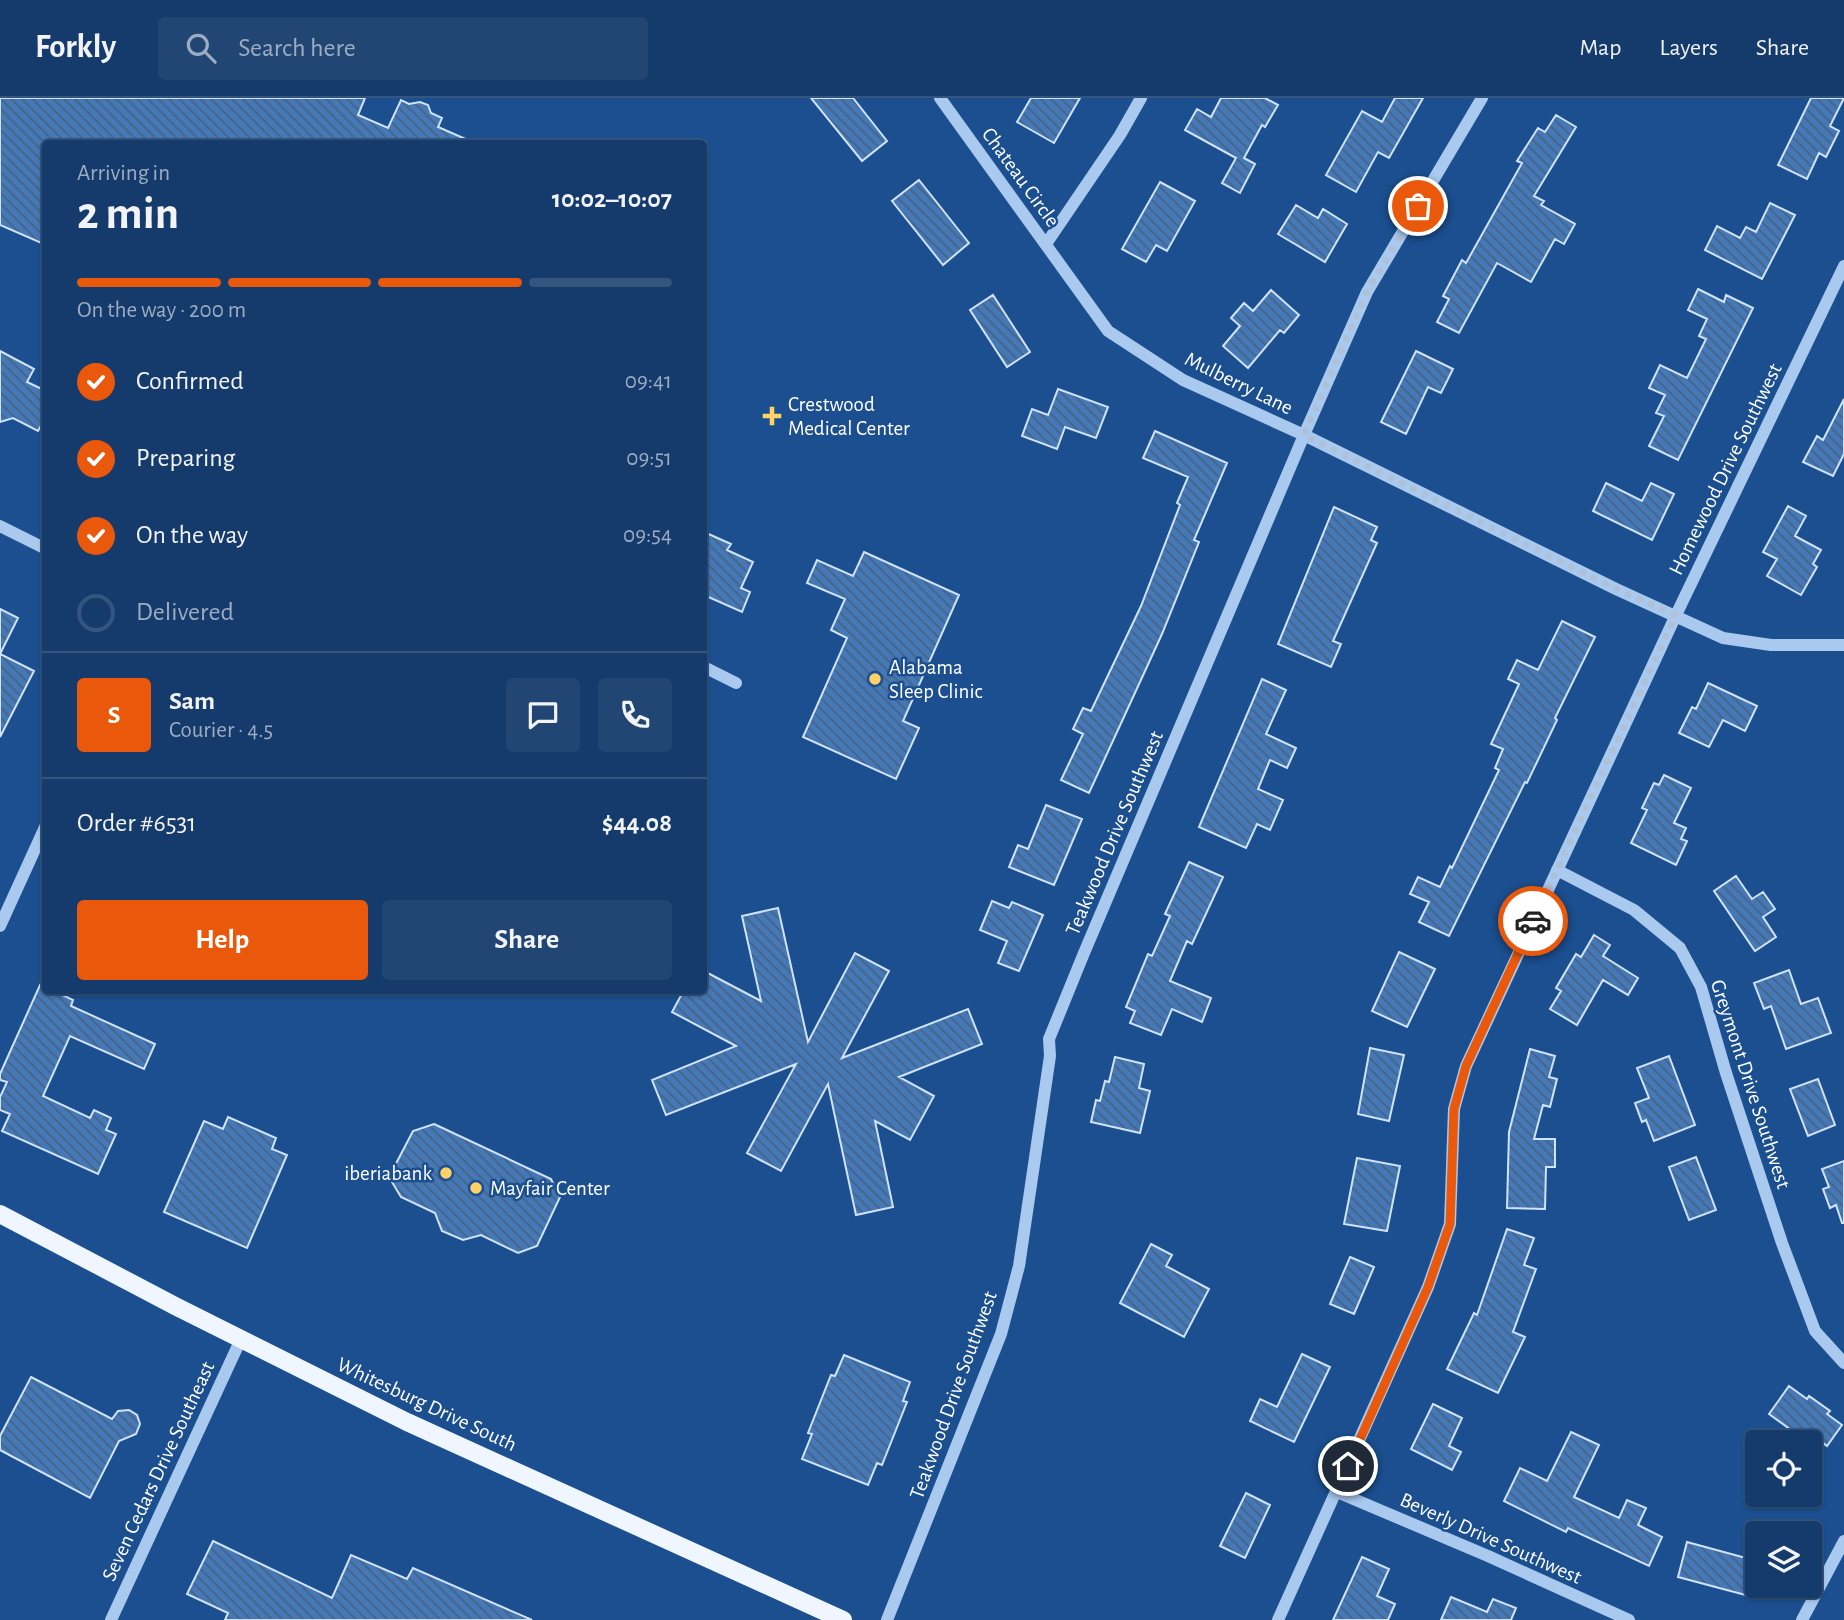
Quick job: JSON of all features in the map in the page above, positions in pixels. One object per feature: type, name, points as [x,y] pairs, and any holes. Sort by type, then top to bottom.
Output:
[{"type":"main road","name":"Whitesburg Drive South","points":[[0,1214],[407,1422],[843,1620]]},
{"type":"street","name":"Chateau Circle","points":[[940,98],[1046,244]]},
{"type":"street","points":[[1046,244],[1120,135],[1141,98]]},
{"type":"street","name":"Teakwood Drive Southwest","points":[[887,1620],[1001,1334],[1019,1266],[1050,1056],[1049,1040],[1367,292],[1482,98]]},
{"type":"street","name":"Mulberry Lane","points":[[1046,244],[1108,331],[1182,380],[1304,435],[1616,589],[1723,638],[1771,645],[1844,645]]},
{"type":"street","name":"Homewood Drive Southwest","points":[[1278,1620],[1428,1287],[1450,1224],[1454,1109],[1466,1066],[1676,615],[1844,266]]},
{"type":"street","points":[[0,526],[42,547]]},
{"type":"street","points":[[707,668],[736,683]]},
{"type":"street","points":[[0,926],[42,834]]},
{"type":"street","name":"Greymont Drive Southwest","points":[[1557,870],[1634,910],[1680,948],[1701,987],[1726,1073],[1782,1243],[1815,1331],[1844,1363]]},
{"type":"street","name":"Seven Cedars Drive Southeast","points":[[111,1620],[241,1339]]},
{"type":"street","name":"Beverly Drive Southwest","points":[[1337,1492],[1629,1620]]},
{"type":"street","points":[[1802,1620],[1844,1541]]},
{"type":"building","points":[[0,98],[365,98],[358,115],[388,128],[401,100],[409,104],[420,102],[428,105],[431,113],[442,118],[438,127],[468,140],[42,140],[42,243],[0,225]]},
{"type":"building","points":[[811,98],[853,98],[887,141],[862,161]]},
{"type":"building","points":[[1031,98],[1080,98],[1054,143],[1017,122]]},
{"type":"building","points":[[1221,98],[1265,98],[1278,105],[1265,127],[1262,125],[1244,158],[1255,164],[1240,193],[1222,183],[1236,158],[1185,130],[1197,109],[1211,117]]},
{"type":"building","points":[[1395,98],[1423,98],[1389,158],[1378,152],[1356,192],[1326,175],[1362,111],[1382,122]]},
{"type":"building","points":[[1811,98],[1844,98],[1830,126],[1839,131],[1826,157],[1819,153],[1807,179],[1778,165]]},
{"type":"building","points":[[1556,115],[1576,127],[1534,196],[1544,201],[1541,205],[1575,224],[1564,244],[1555,239],[1531,282],[1497,263],[1459,333],[1437,322],[1449,299],[1443,296],[1462,260],[1466,263],[1522,163],[1517,161],[1538,128],[1545,132]]},
{"type":"building","points":[[919,180],[969,243],[943,265],[892,201]]},
{"type":"building","points":[[1160,182],[1195,201],[1167,251],[1156,245],[1146,262],[1122,249]]},
{"type":"building","points":[[1770,203],[1795,215],[1762,279],[1705,250],[1717,226],[1740,238],[1746,227],[1756,232]]},
{"type":"building","points":[[1296,205],[1318,218],[1323,209],[1347,224],[1325,262],[1278,234]]},
{"type":"building","points":[[1698,289],[1724,302],[1726,295],[1753,308],[1678,460],[1649,446],[1664,416],[1656,413],[1665,395],[1649,388],[1660,365],[1687,378],[1706,339],[1699,336],[1707,319],[1688,310]]},
{"type":"building","points":[[1271,290],[1299,315],[1284,333],[1280,330],[1248,368],[1223,346],[1240,326],[1231,318],[1244,303],[1253,311]]},
{"type":"building","points":[[993,295],[1030,352],[1007,367],[970,310]]},
{"type":"building","points":[[0,351],[34,369],[27,382],[42,389],[42,424],[38,431],[13,418],[0,422]]},
{"type":"building","points":[[1416,351],[1453,369],[1441,393],[1428,387],[1406,434],[1381,422]]},
{"type":"building","points":[[1058,389],[1108,407],[1096,438],[1065,427],[1057,449],[1022,436],[1032,409],[1048,415]]},
{"type":"building","points":[[1844,399],[1844,454],[1833,476],[1803,462],[1817,436],[1823,440]]},
{"type":"building","points":[[1155,431],[1227,463],[1194,540],[1199,542],[1162,634],[1089,793],[1061,780],[1083,734],[1073,729],[1083,708],[1091,711],[1141,606],[1188,477],[1143,458]]},
{"type":"building","points":[[1606,483],[1642,501],[1651,483],[1674,494],[1652,540],[1593,511]]},
{"type":"building","points":[[1788,506],[1806,516],[1795,536],[1821,550],[1813,564],[1817,567],[1801,595],[1767,576],[1777,559],[1763,552]]},
{"type":"building","points":[[1334,507],[1377,527],[1371,540],[1377,543],[1333,641],[1341,644],[1331,667],[1278,644]]},
{"type":"building","points":[[707,533],[731,544],[727,550],[753,562],[741,588],[750,592],[742,612],[707,596]]},
{"type":"building","name":"Alabama Sleep Clinic","points":[[864,552],[959,595],[903,721],[919,728],[896,779],[803,737],[847,638],[831,630],[845,599],[807,583],[817,560],[853,576]]},
{"type":"building","points":[[0,609],[18,618],[0,654]]},
{"type":"building","points":[[1562,621],[1595,637],[1527,783],[1525,782],[1449,936],[1419,922],[1429,902],[1410,894],[1418,877],[1440,887],[1450,866],[1452,868],[1499,770],[1495,768],[1503,749],[1491,744],[1519,684],[1508,679],[1517,660],[1538,670]]},
{"type":"building","points":[[0,654],[34,671],[0,737]]},
{"type":"building","points":[[1262,679],[1286,690],[1266,734],[1296,748],[1287,768],[1270,760],[1258,789],[1283,800],[1270,830],[1257,824],[1246,848],[1199,827]]},
{"type":"building","points":[[1708,683],[1757,706],[1745,731],[1723,720],[1709,747],[1679,733],[1692,707],[1696,709]]},
{"type":"building","points":[[1664,775],[1691,788],[1674,823],[1686,828],[1681,839],[1687,841],[1676,865],[1631,843],[1647,810],[1642,808],[1654,783],[1659,785]]},
{"type":"building","points":[[1046,805],[1082,819],[1054,885],[1009,867],[1018,845],[1028,849]]},
{"type":"building","points":[[1189,862],[1223,877],[1192,944],[1187,941],[1170,981],[1211,998],[1202,1022],[1172,1009],[1161,1035],[1130,1023],[1135,1011],[1126,1007],[1148,954],[1152,956],[1170,916],[1165,914]]},
{"type":"building","points":[[1736,876],[1752,899],[1763,892],[1775,909],[1763,917],[1776,937],[1755,951],[1714,891]]},
{"type":"building","points":[[992,901],[1009,908],[1012,902],[1043,915],[1019,971],[998,963],[1007,941],[980,930]]},
{"type":"building","points":[[778,908],[808,1042],[855,953],[889,971],[842,1058],[968,1009],[982,1044],[899,1077],[934,1096],[910,1140],[875,1121],[893,1207],[856,1215],[828,1084],[781,1171],[747,1153],[796,1064],[666,1115],[652,1080],[736,1046],[672,1012],[682,994],[707,994],[707,973],[761,1001],[742,916]]},
{"type":"building","points":[[1594,935],[1610,945],[1603,956],[1638,978],[1628,995],[1603,980],[1577,1025],[1550,1009],[1561,991],[1556,988],[1576,954],[1581,957]]},
{"type":"building","points":[[1399,952],[1435,969],[1407,1027],[1372,1011]]},
{"type":"building","points":[[1789,970],[1801,1004],[1818,998],[1831,1033],[1786,1049],[1771,1006],[1764,1009],[1754,983]]},
{"type":"building","points":[[40,985],[42,994],[60,994],[73,1000],[71,1006],[155,1044],[144,1069],[70,1036],[43,1096],[90,1118],[94,1110],[111,1118],[106,1130],[116,1134],[98,1174],[2,1131],[10,1114],[0,1110],[0,1097],[7,1082],[0,1080],[0,1074]]},
{"type":"building","points":[[1370,1048],[1404,1055],[1389,1121],[1358,1114]]},
{"type":"building","points":[[1530,1049],[1555,1056],[1549,1077],[1557,1079],[1550,1107],[1543,1105],[1534,1139],[1555,1139],[1555,1167],[1546,1167],[1545,1209],[1507,1208],[1509,1132]]},
{"type":"building","points":[[1669,1056],[1695,1125],[1654,1141],[1646,1120],[1642,1122],[1635,1103],[1649,1098],[1637,1068]]},
{"type":"building","points":[[1115,1057],[1144,1064],[1139,1088],[1150,1091],[1140,1133],[1091,1122],[1096,1100],[1100,1101],[1105,1081],[1109,1082]]},
{"type":"building","points":[[1818,1079],[1835,1125],[1808,1136],[1790,1089]]},
{"type":"building","points":[[228,1117],[276,1138],[272,1149],[287,1155],[247,1248],[164,1212],[204,1121],[223,1129]]},
{"type":"building","name":"Mayfair Center","points":[[434,1124],[551,1179],[560,1197],[537,1246],[518,1253],[481,1235],[463,1240],[442,1231],[435,1213],[401,1197],[389,1177],[413,1131]]},
{"type":"building","points":[[1696,1157],[1716,1210],[1689,1220],[1669,1167]]},
{"type":"building","points":[[1357,1158],[1400,1166],[1387,1231],[1344,1224]]},
{"type":"building","points":[[1844,1161],[1842,1223],[1836,1205],[1830,1208],[1823,1189],[1829,1187],[1822,1169]]},
{"type":"building","points":[[1507,1229],[1534,1238],[1524,1265],[1536,1269],[1513,1332],[1525,1337],[1498,1393],[1447,1369],[1474,1313],[1477,1315]]},
{"type":"building","points":[[1151,1244],[1172,1255],[1166,1266],[1209,1289],[1184,1337],[1120,1303]]},
{"type":"building","points":[[1350,1257],[1374,1267],[1354,1314],[1330,1304]]},
{"type":"building","points":[[1302,1354],[1330,1367],[1294,1442],[1250,1421],[1260,1399],[1277,1407]]},
{"type":"building","points":[[844,1355],[910,1382],[903,1401],[907,1402],[882,1465],[877,1463],[868,1485],[802,1459],[812,1434],[808,1433],[831,1375],[835,1376]]},
{"type":"building","points":[[31,1377],[112,1419],[118,1411],[129,1410],[137,1415],[140,1424],[136,1434],[119,1441],[90,1498],[0,1450],[0,1436]]},
{"type":"building","points":[[1789,1386],[1830,1411],[1827,1414],[1842,1425],[1827,1446],[1822,1442],[1822,1430],[1791,1430],[1769,1414]]},
{"type":"building","points":[[1433,1404],[1462,1418],[1449,1446],[1461,1452],[1452,1470],[1411,1449]]},
{"type":"building","points":[[1571,1432],[1599,1445],[1574,1497],[1619,1518],[1627,1500],[1646,1508],[1638,1525],[1662,1537],[1649,1566],[1568,1528],[1566,1532],[1504,1501],[1520,1468],[1547,1481]]},
{"type":"building","points":[[1246,1493],[1270,1505],[1245,1558],[1220,1546]]},
{"type":"building","points":[[213,1541],[332,1598],[351,1555],[407,1579],[413,1568],[532,1620],[225,1620],[228,1613],[187,1594]]},
{"type":"building","points":[[1687,1542],[1745,1558],[1745,1595],[1678,1577]]},
{"type":"building","points":[[1362,1557],[1389,1569],[1377,1596],[1395,1604],[1388,1620],[1333,1620]]},
{"type":"building","points":[[1451,1597],[1487,1612],[1493,1599],[1516,1608],[1511,1620],[1441,1620]]},
{"type":"way so far","points":[[1418,206],[1367,292],[1304,435],[1616,589],[1676,615],[1533,921]]},
{"type":"place","name":"Crestwood Medical Center","points":[[772,416]]},
{"type":"place","name":"Alabama Sleep Clinic","points":[[875,679]]},
{"type":"place","name":"iberiabank","points":[[446,1173]]},
{"type":"place","name":"Mayfair Center","points":[[476,1188]]},
{"type":"route","points":[[1348,1466],[1428,1287],[1450,1224],[1454,1109],[1466,1066],[1533,921]]}]
